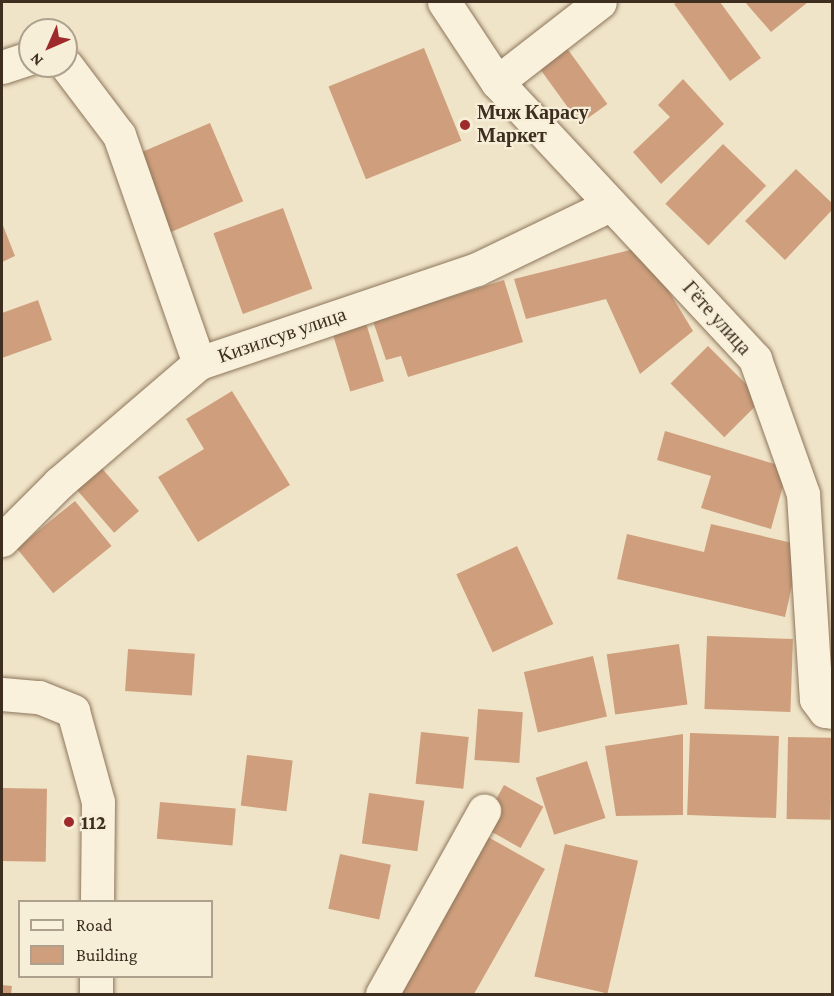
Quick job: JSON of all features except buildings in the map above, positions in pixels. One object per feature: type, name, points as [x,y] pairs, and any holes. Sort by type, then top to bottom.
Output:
[{"type":"street","name":"Гёте улица","points":[[444,2],[497,82],[754,359],[802,494],[816,699],[829,712]]},
{"type":"street","points":[[497,82],[600,2]]},
{"type":"street","points":[[2,67],[18,62]]},
{"type":"street","points":[[76,78],[119,135],[199,363]]},
{"type":"street","name":"Кизилсув улица","points":[[2,540],[59,483],[199,363],[477,269],[610,205]]},
{"type":"street","points":[[2,694],[39,697],[74,711],[98,802],[97,900]]},
{"type":"street","points":[[382,994],[484,811]]},
{"type":"street","points":[[96,978],[96,994]]},
{"type":"place","name":"Мчж Карасу Маркет","points":[[465,125]]},
{"type":"place","name":"112","points":[[69,822]]}]
